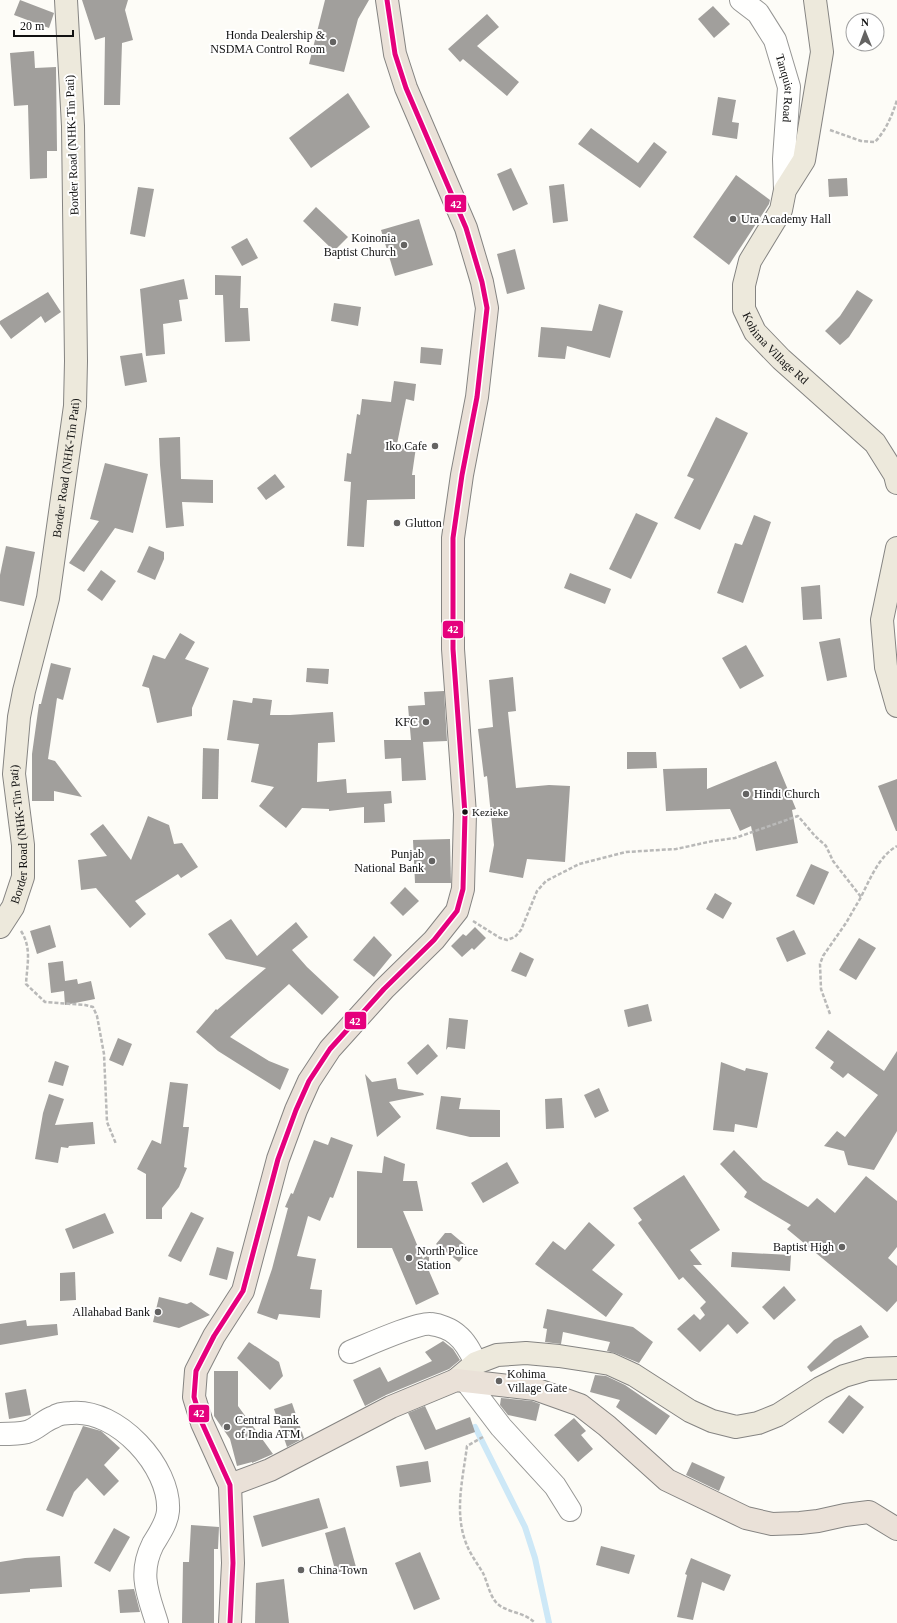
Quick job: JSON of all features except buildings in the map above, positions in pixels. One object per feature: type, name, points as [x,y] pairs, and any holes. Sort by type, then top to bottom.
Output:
[{"type":"highway","points":[[230,1623],[233,1563],[230,1484],[202,1423],[194,1397],[196,1371],[214,1336],[243,1291],[278,1159],[296,1110],[310,1081],[330,1049],[384,989],[434,940],[458,912],[463,889],[465,814],[453,649],[453,538],[462,475],[477,397],[487,308],[482,282],[466,228],[406,88],[397,61],[387,0]]},
{"type":"highway","points":[[230,1484],[270,1470],[391,1407],[466,1375],[535,1389],[580,1405],[607,1426],[667,1480],[746,1518],[772,1524],[800,1523],[818,1521],[846,1514],[869,1512],[897,1528]]},
{"type":"main road","name":"Border Road (NHK-Tin Pati)","points":[[3,923],[13,907],[23,877],[23,845],[14,774],[19,717],[24,691],[48,598],[75,406],[76,361],[73,126],[66,0]]},
{"type":"main road","name":"Kohima Village Rd","points":[[815,0],[822,52],[804,160],[785,190],[781,210],[750,261],[744,285],[744,309],[755,332],[781,359],[875,443],[895,475],[897,483]]},
{"type":"main road","points":[[897,548],[882,620],[886,667],[897,706]]},
{"type":"main road","points":[[466,1375],[496,1355],[526,1353],[610,1364],[634,1375],[690,1411],[712,1421],[736,1427],[758,1424],[778,1415],[820,1388],[844,1376],[868,1369],[897,1368]]},
{"type":"street","name":"Tanquist Road","points":[[741,0],[758,13],[775,40],[789,87],[784,159],[785,190]]},
{"type":"street","points":[[350,1352],[413,1327],[430,1324],[457,1334],[468,1348],[466,1375],[501,1427],[555,1486],[570,1510]]},
{"type":"street","points":[[0,1434],[28,1432],[53,1417],[72,1412],[100,1416],[126,1433],[140,1446],[155,1464],[168,1494],[168,1513],[147,1559],[144,1571],[146,1593],[157,1623]]},
{"type":"path","points":[[811,120],[854,139],[875,142],[884,131],[892,116],[897,100]]},
{"type":"path","points":[[458,912],[500,938],[507,940],[515,936],[521,930],[537,892],[546,881],[580,864],[626,852],[676,849],[713,840],[735,838],[798,816],[815,836],[826,846],[833,861],[861,897]]},
{"type":"path","points":[[830,1014],[821,989],[820,964],[823,956],[846,923],[880,861],[888,851],[897,846]]},
{"type":"path","points":[[3,923],[20,929],[25,937],[29,959],[26,984],[45,1002],[85,1005],[93,1008],[98,1016],[104,1054],[107,1122],[116,1144]]},
{"type":"path","points":[[501,1427],[467,1446],[459,1503],[461,1526],[466,1543],[474,1560],[483,1573],[495,1602],[523,1614],[535,1623]]},
{"type":"waterway","points":[[475,1427],[525,1527],[535,1558],[549,1623]]},
{"type":"transit line","name":"42","points":[[230,1623],[233,1563],[230,1485],[202,1423],[194,1397],[196,1371],[214,1336],[243,1291],[278,1159],[296,1110],[309,1081],[330,1049],[384,989],[434,940],[457,911],[463,889],[465,814],[453,649],[453,538],[462,475],[477,397],[487,308],[482,282],[466,228],[406,88],[395,54],[387,0]]},
{"type":"place","name":"Honda Dealership & NSDMA Control Room","points":[[333,42]]},
{"type":"place","name":"Ura Academy Hall","points":[[733,219]]},
{"type":"place","name":"Koinonia Baptist Church","points":[[404,245]]},
{"type":"place","name":"Iko Cafe","points":[[435,446]]},
{"type":"place","name":"Glutton","points":[[397,523]]},
{"type":"place","name":"KFC","points":[[426,722]]},
{"type":"place","name":"Hindi Church","points":[[746,794]]},
{"type":"place","name":"Kezieke","points":[[465,812]]},
{"type":"place","name":"Punjab National Bank","points":[[432,861]]},
{"type":"place","name":"Baptist High","points":[[842,1247]]},
{"type":"place","name":"North Police Station","points":[[409,1258]]},
{"type":"place","name":"Allahabad Bank","points":[[158,1312]]},
{"type":"place","name":"Kohima Village Gate","points":[[499,1381]]},
{"type":"place","name":"Central Bank of India ATM","points":[[227,1427]]},
{"type":"place","name":"China Town","points":[[301,1570]]}]
